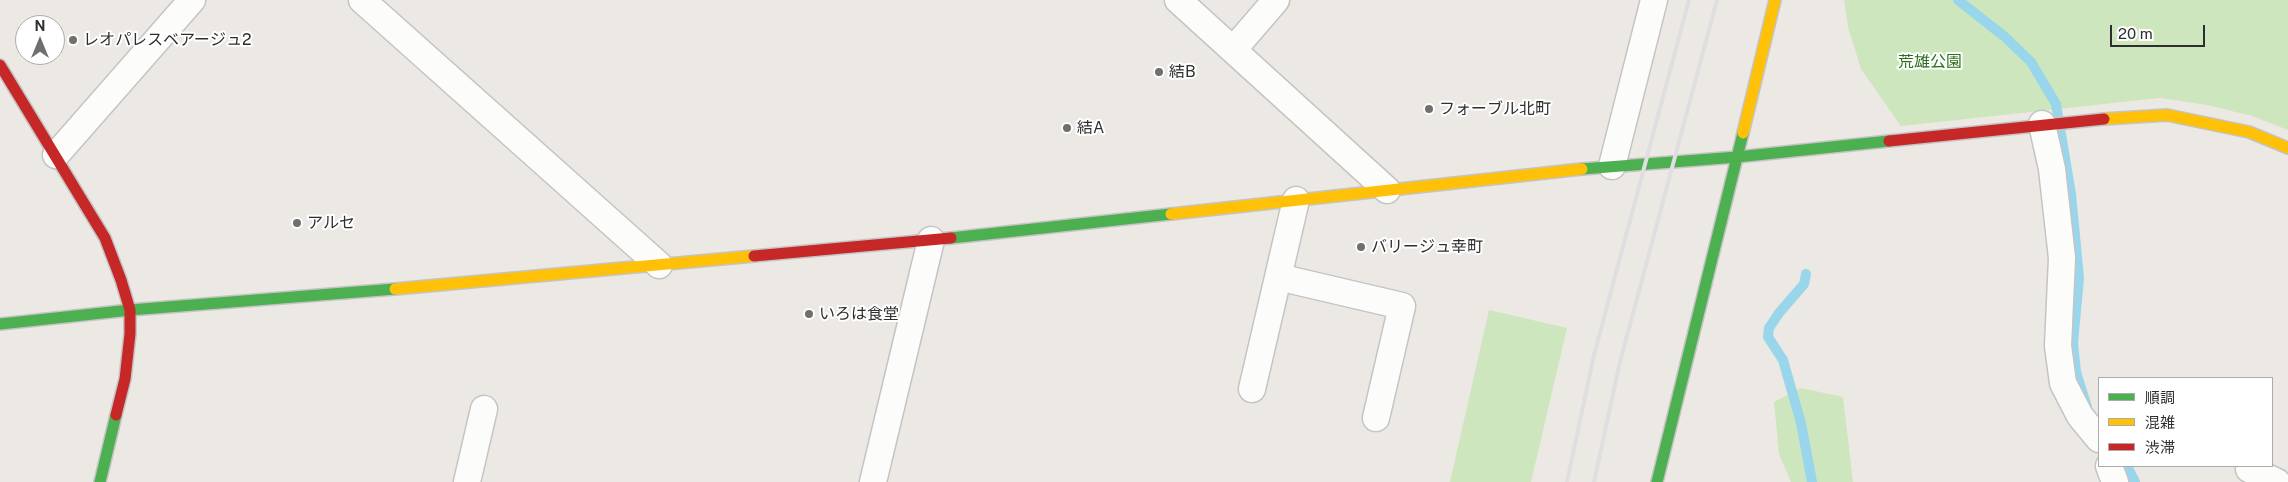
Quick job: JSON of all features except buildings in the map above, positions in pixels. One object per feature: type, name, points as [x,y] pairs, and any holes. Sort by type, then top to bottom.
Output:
[{"type":"street","points":[[56,155],[192,0]]},
{"type":"street","points":[[362,0],[659,265]]},
{"type":"street","points":[[1178,0],[1387,190]]},
{"type":"street","points":[[1233,50],[1276,0]]},
{"type":"street","points":[[1657,482],[1775,0]]},
{"type":"street","points":[[1612,166],[1650,2]]},
{"type":"street","points":[[0,65],[105,238],[130,310],[130,334],[125,379],[100,482]]},
{"type":"street","points":[[0,324],[130,310],[324,296],[931,240],[1612,166],[1737,157],[2046,123],[2167,115],[2249,132],[2288,148]]},
{"type":"street","points":[[2046,123],[2061,242],[2058,346],[2063,382],[2080,416],[2098,439]]},
{"type":"street","points":[[1252,389],[1296,200]]},
{"type":"street","points":[[873,482],[931,240]]},
{"type":"street","points":[[1278,277],[1402,306],[1376,418]]},
{"type":"street","points":[[467,482],[484,408]]},
{"type":"street","points":[[2109,467],[2115,482]]},
{"type":"street","points":[[2249,469],[2277,482]]},
{"type":"green space","name":"荒雄公園","points":[[1844,0],[2288,0],[2288,130],[2252,116],[2207,105],[2160,98],[1901,126],[1861,69],[1848,27]]},
{"type":"green space","points":[[1489,310],[1567,328],[1531,482],[1450,482]]},
{"type":"green space","points":[[1801,388],[1843,397],[1853,482],[1791,482],[1779,454],[1774,402]]},
{"type":"waterway","points":[[1958,0],[2005,37],[2031,62],[2056,104],[2071,194],[2079,278],[2073,343],[2076,372],[2087,407]]},
{"type":"waterway","points":[[1806,274],[1804,284],[1779,313],[1769,328],[1768,337],[1783,360],[1801,423],[1812,482]]},
{"type":"waterway","points":[[2128,467],[2135,482]]},
{"type":"railway","points":[[1567,482],[1594,355],[1689,0]]},
{"type":"railway","points":[[1594,482],[1620,362],[1717,0]]},
{"type":"traffic: fast","points":[[1657,482],[1743,133]]},
{"type":"traffic: fast","points":[[1582,169],[1737,157],[1889,141]]},
{"type":"traffic: fast","points":[[951,238],[1171,214]]},
{"type":"traffic: fast","points":[[0,324],[130,310],[395,289]]},
{"type":"traffic: fast","points":[[100,482],[116,415]]},
{"type":"traffic: slow","points":[[1743,133],[1775,0]]},
{"type":"traffic: slow","points":[[2104,119],[2167,115],[2249,132],[2288,148]]},
{"type":"traffic: slow","points":[[1171,214],[1582,169]]},
{"type":"traffic: slow","points":[[395,289],[754,256]]},
{"type":"traffic: jam","points":[[0,65],[105,238],[121,280],[130,310],[130,334],[125,379],[116,415]]},
{"type":"traffic: jam","points":[[1889,141],[2104,119]]},
{"type":"traffic: jam","points":[[754,256],[951,238]]},
{"type":"place","name":"レオパレスベアージュ2","points":[[73,40]]},
{"type":"place","name":"結B","points":[[1159,72]]},
{"type":"place","name":"フォーブル北町","points":[[1429,109]]},
{"type":"place","name":"結A","points":[[1067,128]]},
{"type":"place","name":"アルセ","points":[[297,223]]},
{"type":"place","name":"バリージュ幸町","points":[[1361,247]]},
{"type":"place","name":"いろは食堂","points":[[809,314]]}]
